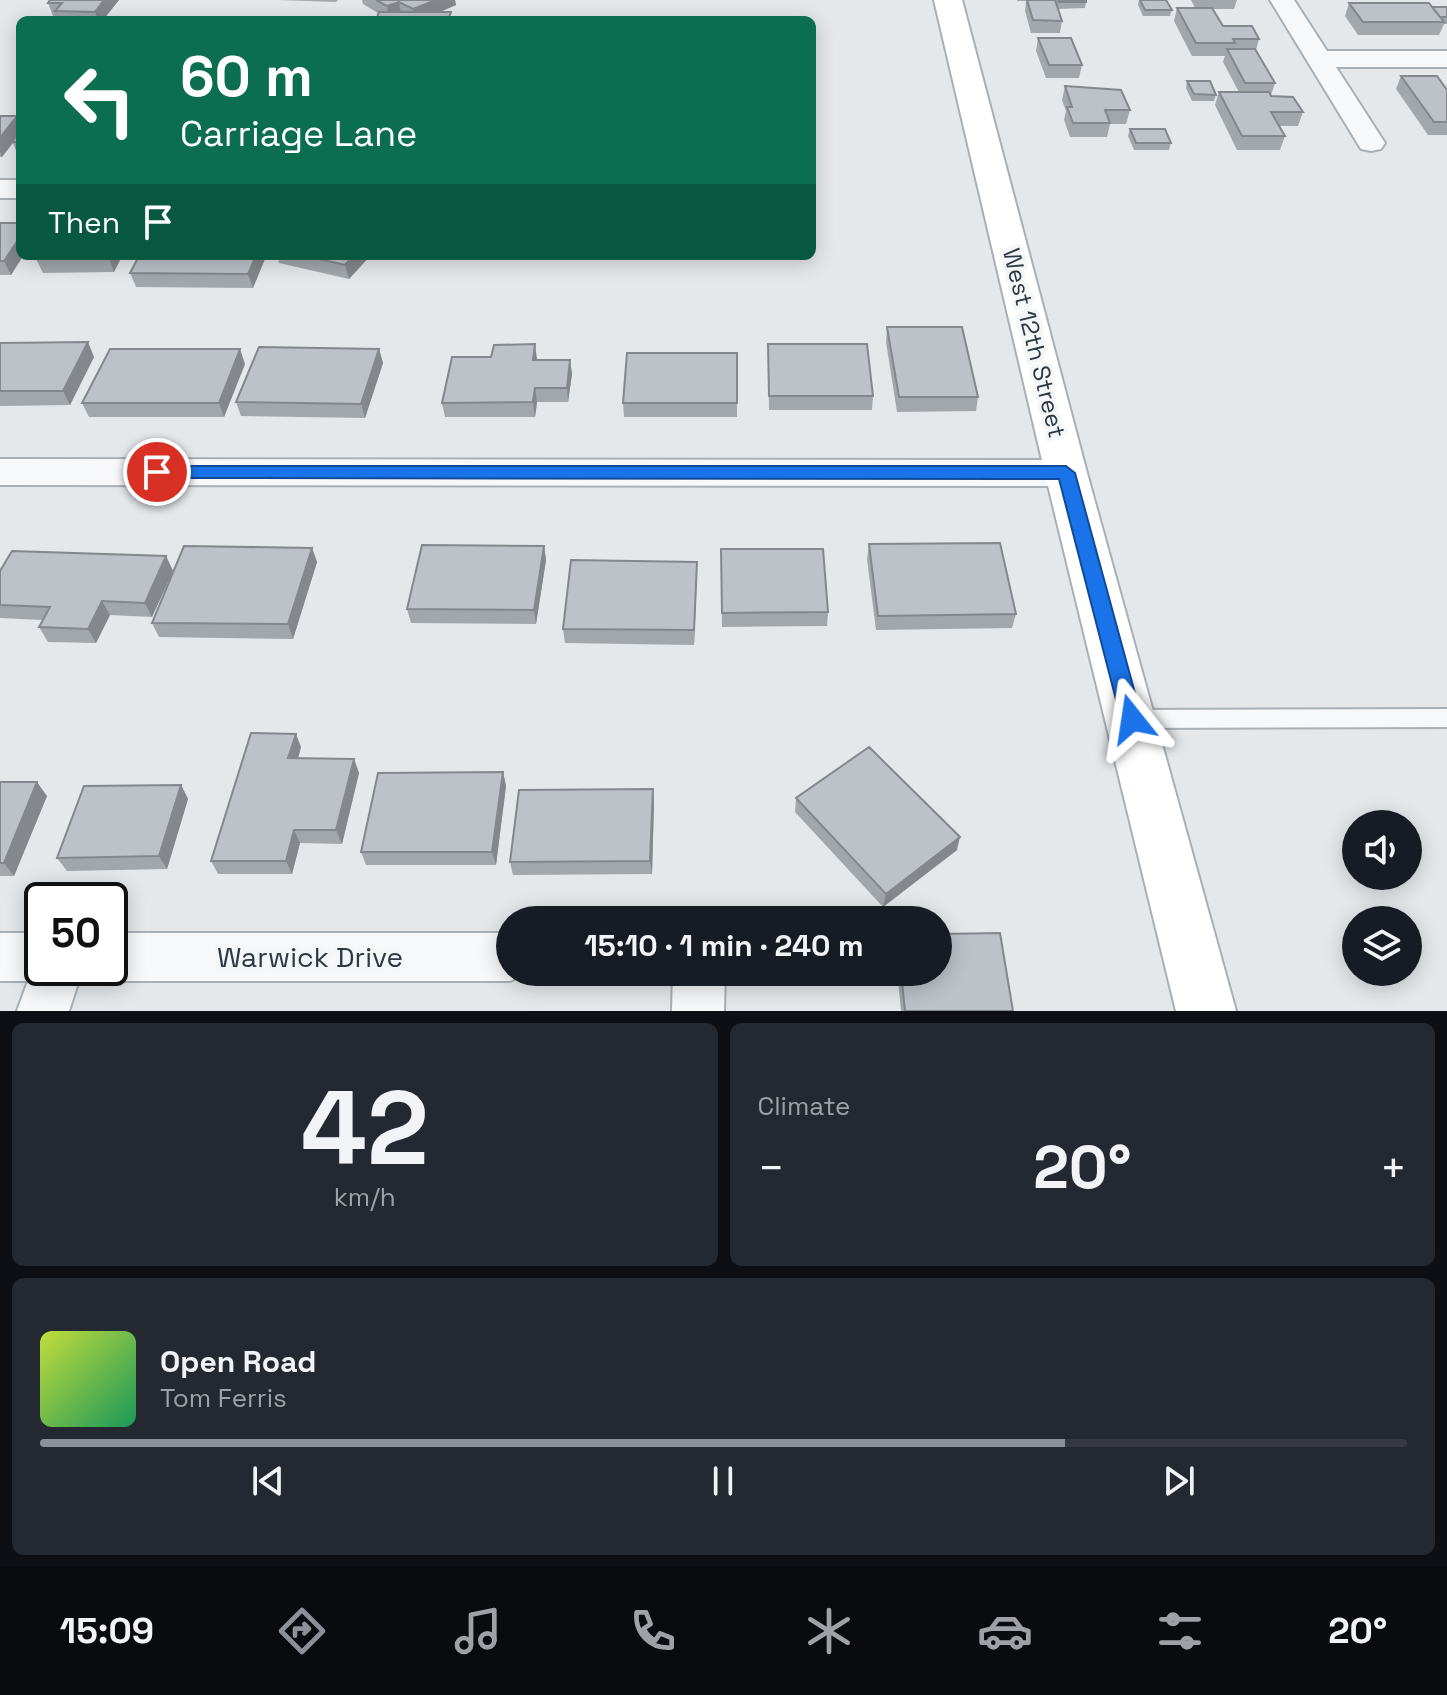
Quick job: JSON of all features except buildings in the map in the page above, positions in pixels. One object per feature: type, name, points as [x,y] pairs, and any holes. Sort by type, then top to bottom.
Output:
[{"type":"main road","name":"West 12th Street","points":[[948,0],[1066,473],[1206,1011]]},
{"type":"street","points":[[1282,0],[1371,143]]},
{"type":"street","points":[[1319,59],[1447,59]]},
{"type":"street","points":[[0,472],[1066,473]]},
{"type":"street","points":[[0,957],[24,957]]},
{"type":"street","name":"Warwick Drive","points":[[128,957],[496,957]]},
{"type":"street","points":[[43,1011],[52,986]]},
{"type":"street","points":[[698,1011],[699,986]]},
{"type":"lane","points":[[1132,719],[1447,718]]},
{"type":"route","points":[[157,472],[1066,473],[1132,719]]}]
